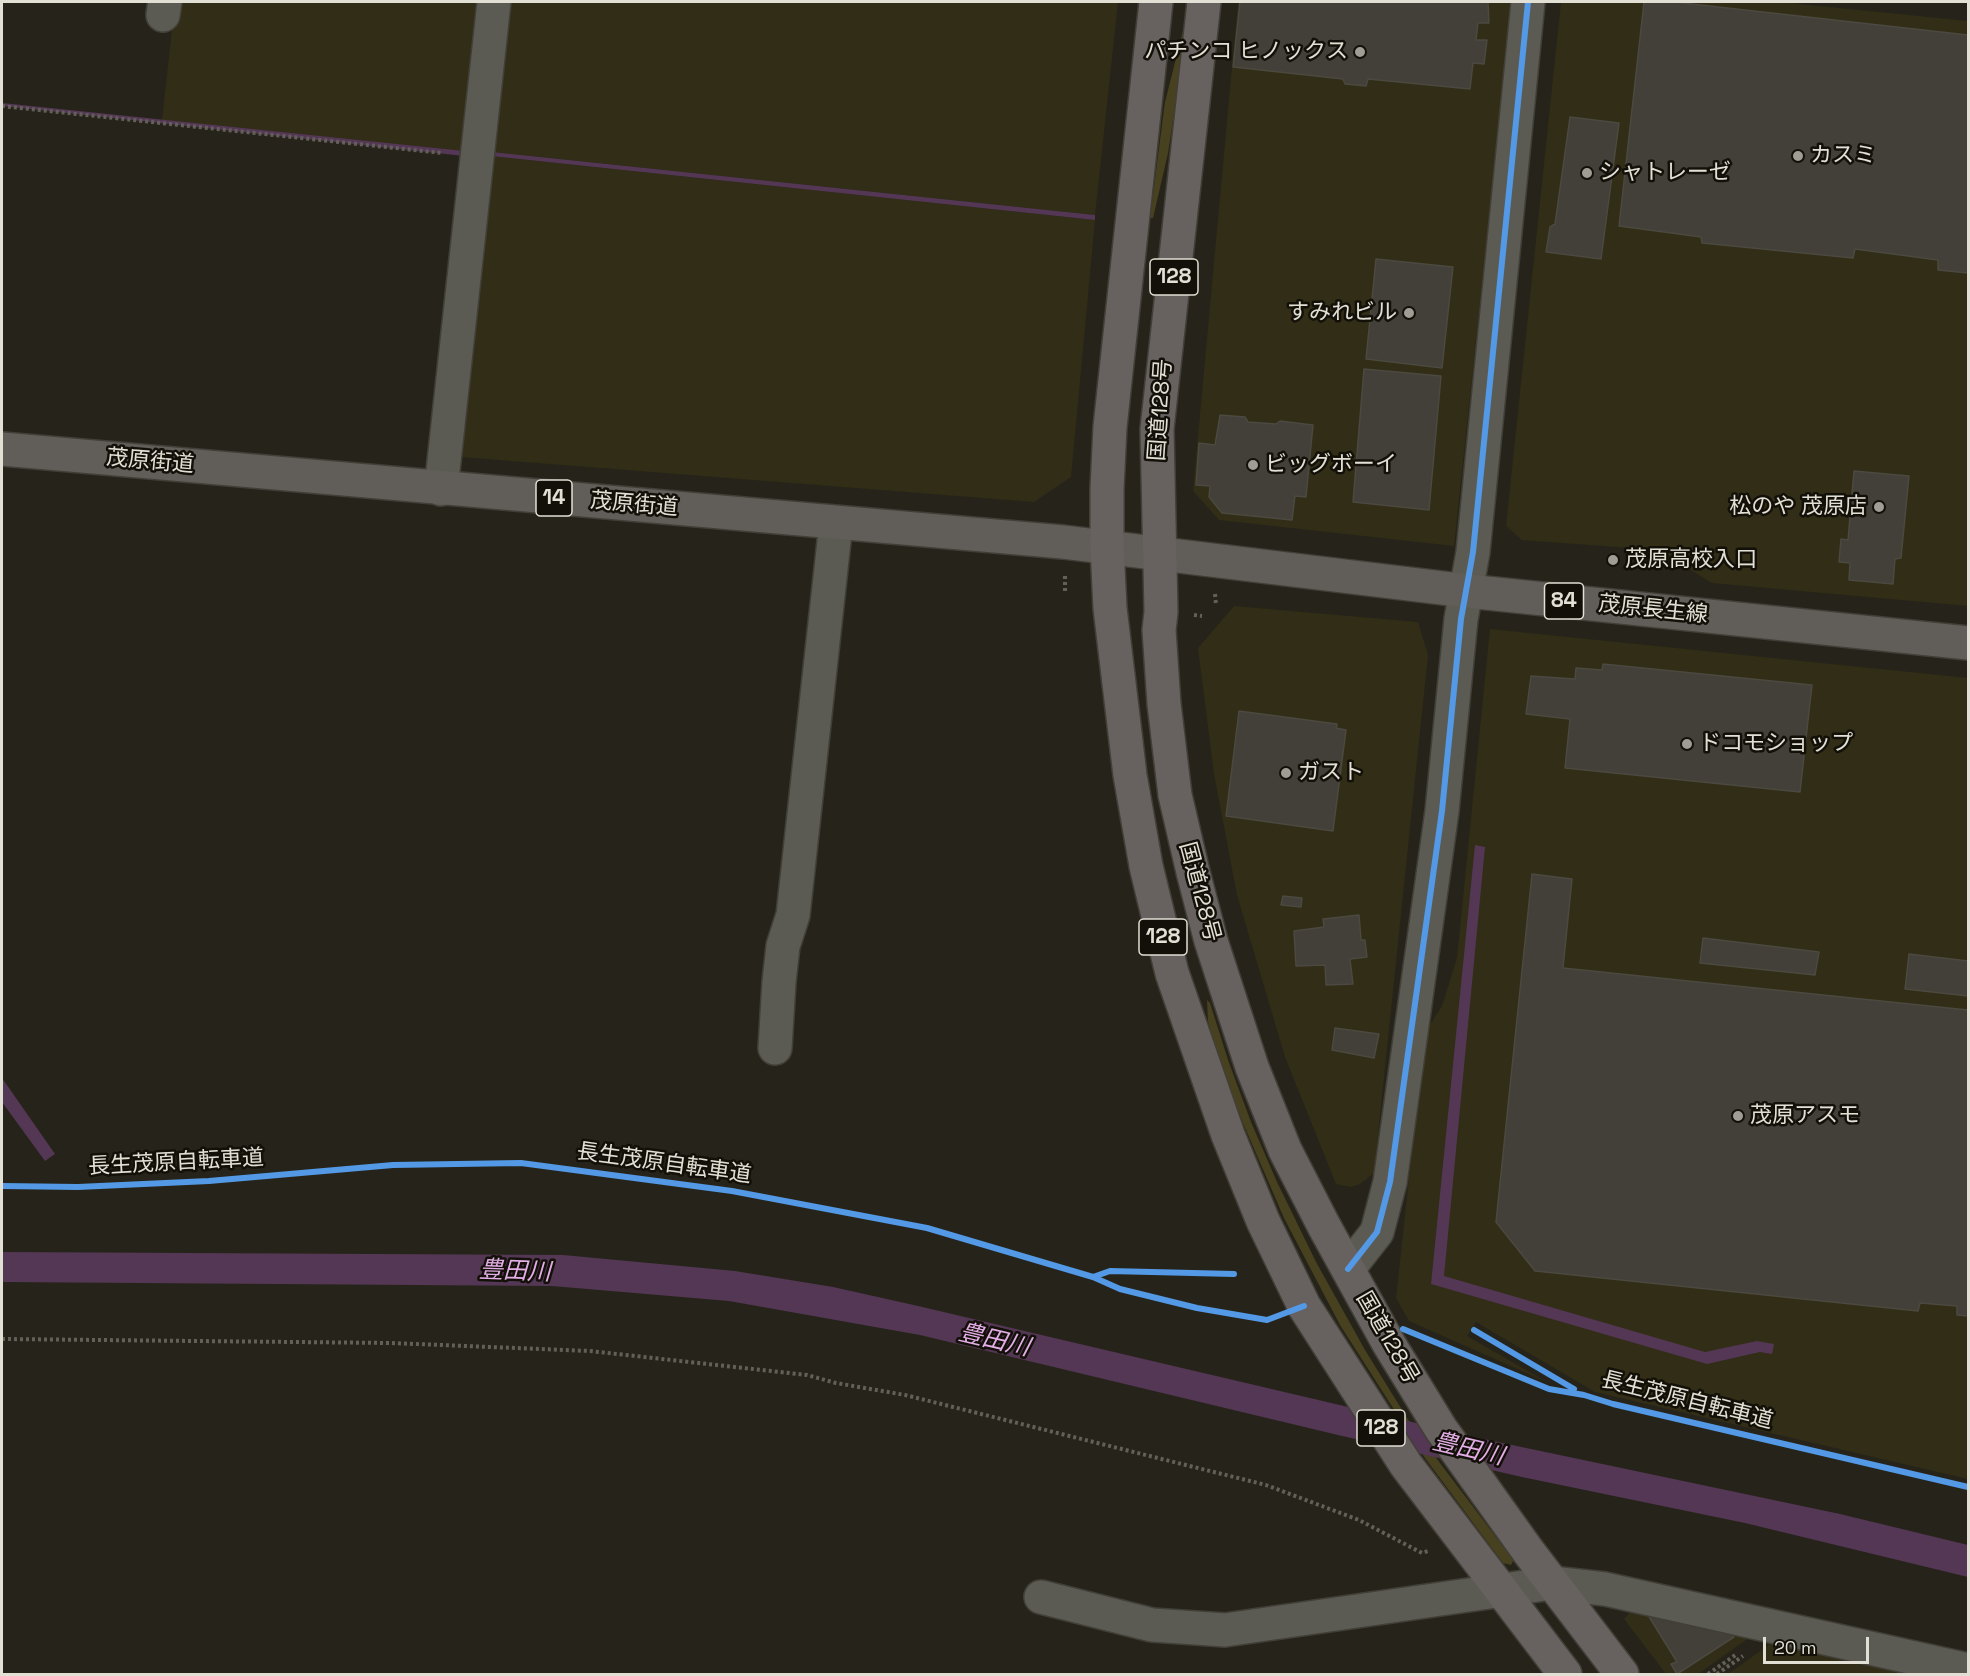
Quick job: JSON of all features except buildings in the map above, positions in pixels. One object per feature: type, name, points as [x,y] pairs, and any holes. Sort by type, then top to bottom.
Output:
[{"type":"highway","name":"国道128号","points":[[1156,2],[1110,427],[1107,547],[1110,608],[1130,775],[1146,866],[1172,973],[1195,1045],[1236,1157],[1263,1221],[1312,1319],[1406,1465],[1445,1540],[1501,1589],[1565,1674]]},
{"type":"highway","name":"国道128号","points":[[1204,2],[1157,429],[1161,612],[1159,630],[1164,704],[1175,795],[1208,930],[1252,1067],[1285,1150],[1389,1344],[1442,1429],[1528,1551],[1622,1674]]},
{"type":"main road","name":"茂原街道","points":[[2,449],[836,522],[1107,547],[1159,554]]},
{"type":"main road","name":"茂原長生線","points":[[1159,554],[1467,591],[1968,643]]},
{"type":"street","points":[[441,489],[494,2]]},
{"type":"street","points":[[1348,1269],[1377,1232],[1390,1182],[1442,811],[1461,619],[1473,552],[1528,2]]},
{"type":"street","points":[[775,1048],[783,946],[793,915],[836,522]]},
{"type":"street","points":[[1041,1597],[1152,1626],[1225,1630],[1552,1583],[1605,1589],[1968,1670]]},
{"type":"path","points":[[2,106],[453,154]]},
{"type":"path","points":[[2,1339],[392,1343],[568,1350],[807,1375],[836,1383],[905,1395],[1266,1485],[1359,1520],[1422,1553],[1445,1540]]},
{"type":"path","points":[[1708,1674],[1746,1648]]},
{"type":"path","points":[[1717,1674],[1746,1654]]},
{"type":"shaded area","points":[[175,2],[481,2],[465,151],[162,120]]},
{"type":"shaded area","points":[[507,2],[1118,2],[1095,215],[492,152]]},
{"type":"shaded area","points":[[1238,2],[1512,2],[1454,546],[1219,520],[1193,491]]},
{"type":"shaded area","points":[[1561,2],[1780,2],[1968,21],[1968,606],[1712,583],[1658,550],[1522,540],[1506,526]]},
{"type":"shaded area","points":[[1184,27],[1186,35],[1168,153],[1153,218],[1150,218],[1165,102]]},
{"type":"shaded area","points":[[491,156],[1095,220],[1071,477],[1034,502],[461,457]]},
{"type":"shaded area","points":[[1234,606],[1418,622],[1428,655],[1374,1173],[1360,1184],[1351,1187],[1336,1184],[1285,1057],[1237,895],[1214,774],[1198,648]]},
{"type":"shaded area","points":[[1490,629],[1968,678],[1968,1479],[1595,1392],[1476,1322],[1467,1336],[1547,1382],[1409,1321],[1396,1298],[1425,1032],[1442,1006],[1457,958]]},
{"type":"shaded area","points":[[1207,1000],[1210,1003],[1251,1122],[1316,1262],[1365,1350],[1412,1426],[1511,1557],[1513,1561],[1511,1565],[1503,1563],[1425,1458],[1340,1325],[1284,1218],[1243,1123],[1214,1048],[1208,1021]]},
{"type":"shaded area","points":[[1634,1608],[1753,1635],[1698,1674],[1666,1674],[1624,1619]]},
{"type":"shaded area","points":[[1777,1639],[1934,1674],[1728,1674]]},
{"type":"water","points":[[2,103],[465,151],[464,156],[2,106]]},
{"type":"water","points":[[492,152],[1095,215],[1095,220],[491,156]]},
{"type":"water","points":[[1475,845],[1485,847],[1444,1276],[1705,1352],[1757,1341],[1774,1344],[1772,1354],[1760,1352],[1707,1364],[1431,1284]]},
{"type":"water","points":[[2,1078],[55,1154],[45,1161],[2,1102]]},
{"type":"water","name":"豊田川","points":[[2,1252],[563,1255],[735,1271],[833,1287],[1493,1441],[1840,1514],[1968,1545],[1968,1577],[1745,1523],[1522,1477],[1338,1435],[920,1335],[729,1301],[552,1286],[2,1282]]},
{"type":"cycle path","points":[[1348,1269],[1377,1232],[1390,1182],[1442,811],[1461,619],[1473,552],[1528,2]]},
{"type":"cycle path","name":"長生茂原自転車道","points":[[2,1186],[78,1187],[209,1181],[393,1165],[521,1163],[732,1191],[927,1228],[1093,1277],[1120,1289],[1197,1308],[1267,1320],[1304,1306]]},
{"type":"cycle path","points":[[1093,1277],[1110,1271],[1234,1274]]},
{"type":"cycle path","name":"長生茂原自転車道","points":[[1403,1329],[1549,1389],[1584,1395],[1613,1404],[1968,1487]]},
{"type":"cycle path","points":[[1474,1330],[1574,1389]]},
{"type":"place","name":"パチンコ ヒノックス","points":[[1360,52]]},
{"type":"place","name":"カスミ","points":[[1798,156]]},
{"type":"place","name":"シャトレーゼ","points":[[1587,173]]},
{"type":"place","name":"すみれビル","points":[[1409,313]]},
{"type":"place","name":"ビッグボーイ","points":[[1253,465]]},
{"type":"place","name":"松のや 茂原店","points":[[1879,507]]},
{"type":"place","name":"茂原高校入口","points":[[1613,560]]},
{"type":"place","name":"ドコモショップ","points":[[1687,744]]},
{"type":"place","name":"ガスト","points":[[1286,773]]},
{"type":"place","name":"茂原アスモ","points":[[1738,1116]]}]
